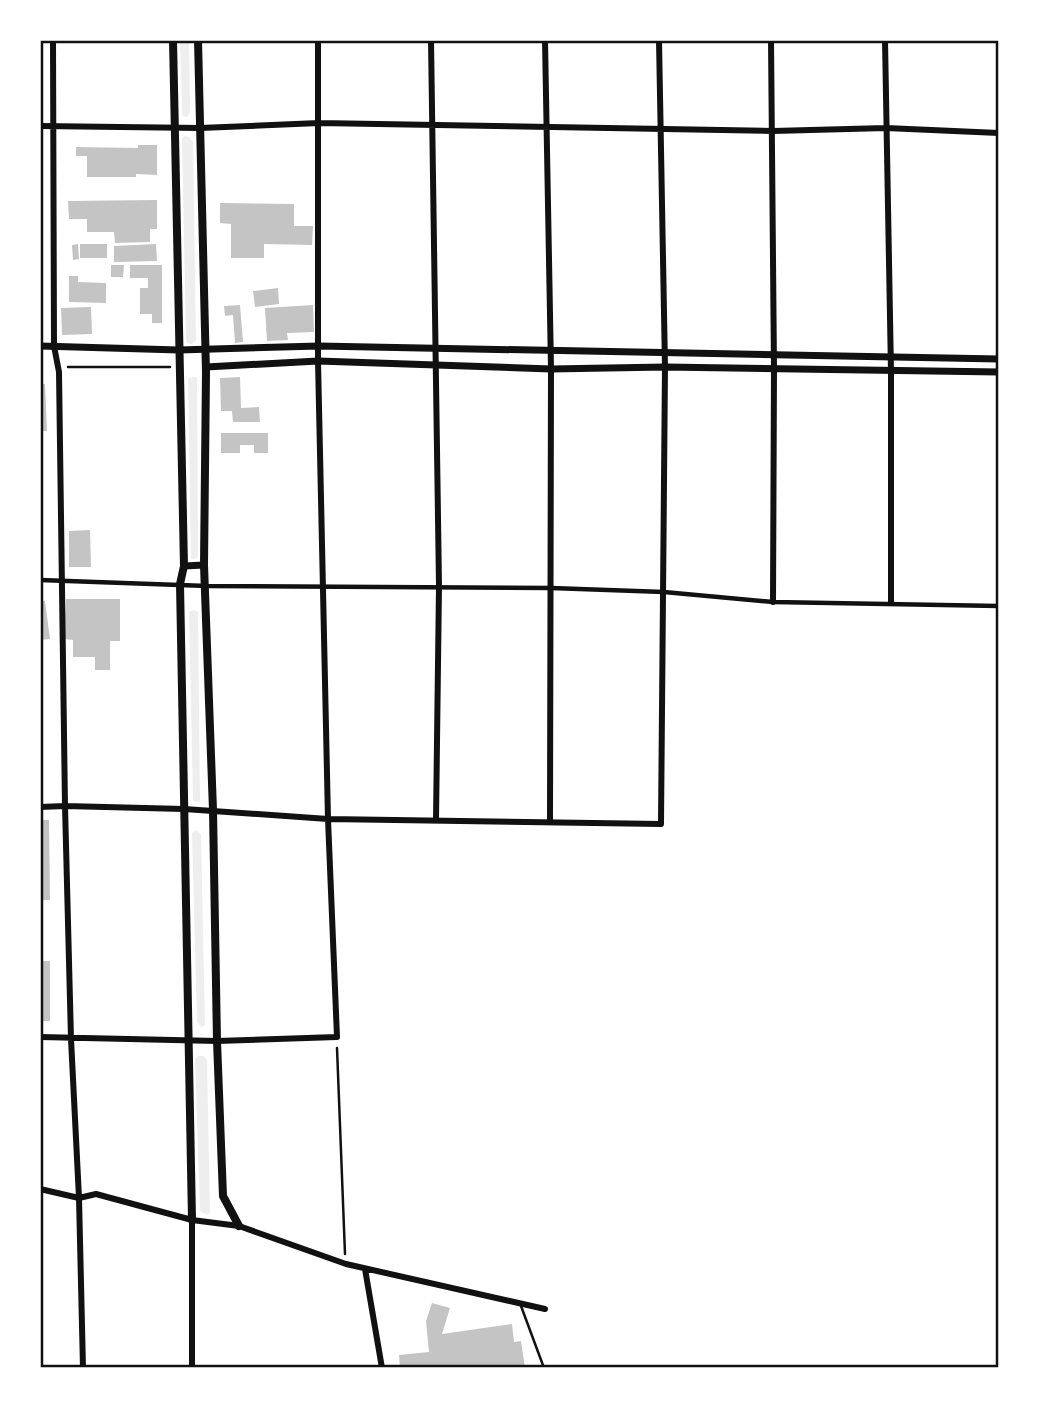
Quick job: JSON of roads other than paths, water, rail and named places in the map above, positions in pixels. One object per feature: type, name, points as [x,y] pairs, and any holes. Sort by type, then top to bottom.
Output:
[{"type":"main road","points":[[173,40],[184,566],[180,584],[192,1220]]},
{"type":"main road","points":[[198,40],[206,366],[204,565],[213,810],[217,1041],[223,1196],[239,1226]]},
{"type":"street","points":[[53,40],[54,346],[58,367],[65,806],[83,1368]]},
{"type":"street","points":[[40,1037],[217,1041],[337,1037],[328,819],[318,361],[318,40]]},
{"type":"street","points":[[431,40],[439,586],[436,821]]},
{"type":"street","points":[[545,40],[551,369],[550,822]]},
{"type":"street","points":[[40,807],[213,810],[328,819],[661,824],[665,367],[659,40]]},
{"type":"street","points":[[771,40],[773,602]]},
{"type":"street","points":[[885,40],[891,356],[891,603]]},
{"type":"street","points":[[40,126],[200,128],[319,123],[773,131],[886,128],[999,133]]},
{"type":"street","points":[[40,346],[179,350],[319,346],[999,359]]},
{"type":"street","points":[[206,366],[318,361],[551,369],[665,367],[999,372]]},
{"type":"street","points":[[184,566],[204,565]]},
{"type":"street","points":[[40,580],[206,586],[439,586],[664,592],[773,602],[999,606]]},
{"type":"street","points":[[40,1189],[79,1198],[96,1194],[192,1220],[239,1226],[346,1264],[545,1309]]},
{"type":"street","points":[[192,1220],[192,1368]]},
{"type":"street","points":[[365,1269],[382,1368]]},
{"type":"lane","points":[[520,1303],[544,1368]]}]
